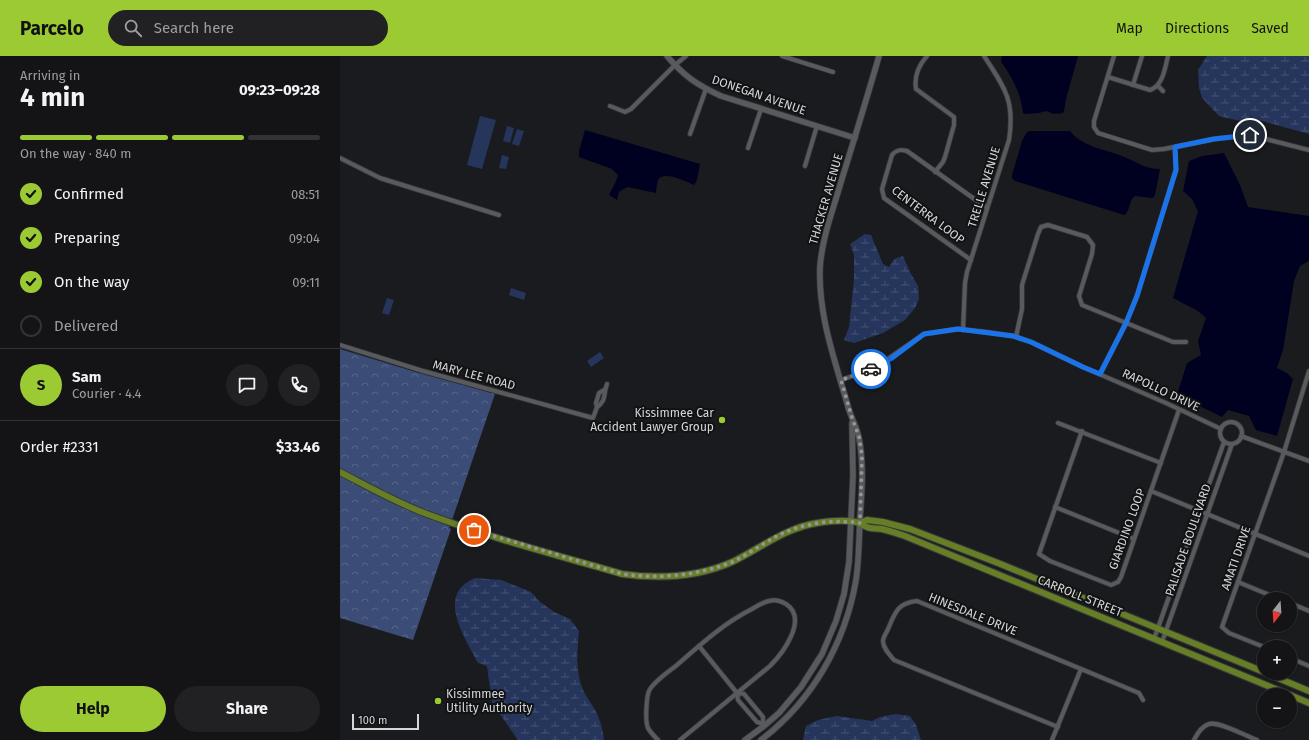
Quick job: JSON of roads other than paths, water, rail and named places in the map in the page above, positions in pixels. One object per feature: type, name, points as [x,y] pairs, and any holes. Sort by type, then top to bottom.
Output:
[{"type":"main road","name":"CARROLL STREET","points":[[340,472],[398,502],[426,514],[616,572],[637,576],[660,577],[703,571],[731,562],[778,536],[799,527],[817,523],[844,521],[860,523],[866,527],[894,532],[926,544],[1273,688]]},
{"type":"main road","name":"CARROLL STREET","points":[[860,523],[867,520],[883,522],[910,529],[998,563],[1257,670]]},
{"type":"main road","points":[[926,544],[933,544],[988,566],[998,563]]},
{"type":"main road","name":"CARROLL STREET","points":[[1282,680],[1309,691]]},
{"type":"main road","name":"CARROLL STREET","points":[[1297,698],[1309,703]]},
{"type":"street","name":"DONEGAN AVENUE","points":[[667,56],[681,72],[691,80],[721,96],[855,138]]},
{"type":"street","points":[[610,106],[625,112],[631,109],[686,56]]},
{"type":"street","points":[[782,56],[833,72]]},
{"type":"street","name":"THACKER AVENUE","points":[[761,740],[787,718],[809,691],[828,662],[838,642],[850,609],[856,579],[860,523],[862,456],[859,436],[853,421],[823,316],[820,267],[822,250],[830,218],[880,56]]},
{"type":"street","points":[[927,56],[923,61],[916,77],[916,89],[954,117],[954,125],[945,157],[935,172]]},
{"type":"street","name":"TRELLE AVENUE","points":[[963,330],[966,283],[971,260],[1009,140],[1012,124],[1011,108],[1007,95],[984,56]]},
{"type":"street","points":[[1114,56],[1094,121],[1094,127],[1098,133],[1152,150],[1214,139],[1250,135],[1309,150]]},
{"type":"street","points":[[1133,85],[1142,56]]},
{"type":"street","points":[[1108,77],[1150,90],[1156,89],[1168,56]]},
{"type":"street","points":[[1158,86],[1163,91]]},
{"type":"street","points":[[690,134],[706,89]]},
{"type":"street","points":[[748,148],[761,109]]},
{"type":"street","points":[[805,166],[817,126]]},
{"type":"street","points":[[1100,374],[1126,323],[1137,296],[1176,170],[1175,147]]},
{"type":"street","name":"CENTERRA LOOP","points":[[971,260],[884,198],[882,189],[892,155],[896,151],[907,151],[988,208]]},
{"type":"street","points":[[340,158],[380,178],[498,215]]},
{"type":"street","points":[[1016,337],[1022,309],[1022,284],[1041,227],[1048,225],[1087,237],[1093,245],[1092,254],[1079,296],[1082,305],[1173,342],[1186,342]]},
{"type":"street","name":"RAPOLLO DRIVE","points":[[841,380],[873,368],[892,358],[924,334],[958,329],[1016,337],[1031,342],[1221,429]]},
{"type":"street","name":"MARY LEE ROAD","points":[[340,345],[422,371],[593,418],[597,407],[596,403],[599,393],[604,390],[607,384]]},
{"type":"street","name":"AMATI DRIVE","points":[[1257,644],[1229,633],[1222,627],[1284,452],[1309,371]]},
{"type":"street","name":"GIARDINO LOOP","points":[[1082,431],[1039,554],[1050,561],[1099,581],[1111,584],[1118,582],[1152,491],[1179,410]]},
{"type":"street","name":"THACKER AVENUE","points":[[745,740],[788,703],[805,682],[822,654],[841,605],[847,581],[851,522],[853,421]]},
{"type":"street","points":[[1058,422],[1161,463]]},
{"type":"street","points":[[1232,422],[1240,427],[1242,432],[1241,436],[1236,443],[1232,444],[1224,442],[1220,434],[1221,429],[1223,425],[1232,422]]},
{"type":"street","points":[[1241,436],[1309,461]]},
{"type":"street","name":"PALISADE BOULEVARD","points":[[1154,639],[1224,442]]},
{"type":"street","name":"PALISADE BOULEVARD","points":[[1162,642],[1232,444]]},
{"type":"street","points":[[1152,491],[1309,556]]},
{"type":"street","points":[[1055,508],[1134,540]]},
{"type":"street","points":[[1238,582],[1262,592]]},
{"type":"street","points":[[658,740],[648,728],[646,713],[649,690],[699,646],[728,623],[769,601],[776,600],[788,605],[792,609],[796,620],[795,626],[786,646],[776,660],[680,740]]},
{"type":"street","name":"HINESDALE DRIVE","points":[[1058,727],[894,660],[886,651],[883,641],[895,612],[900,606],[908,602],[917,601],[1081,669]]},
{"type":"street","points":[[1297,606],[1309,611]]},
{"type":"street","points":[[699,646],[737,693],[738,700],[757,722],[764,725]]},
{"type":"street","points":[[1297,661],[1309,666]]},
{"type":"street","points":[[1052,740],[1081,669],[1139,693],[1144,700]]},
{"type":"street","points":[[737,693],[744,694],[763,717],[764,725],[770,733]]},
{"type":"street","points":[[1194,740],[1196,735],[1203,728],[1210,724],[1218,724],[1257,740]]},
{"type":"place","name":"Kissimmee Car Accident Lawyer Group","points":[[722,420]]},
{"type":"place","name":"Kissimmee Utility Authority","points":[[438,701]]}]
